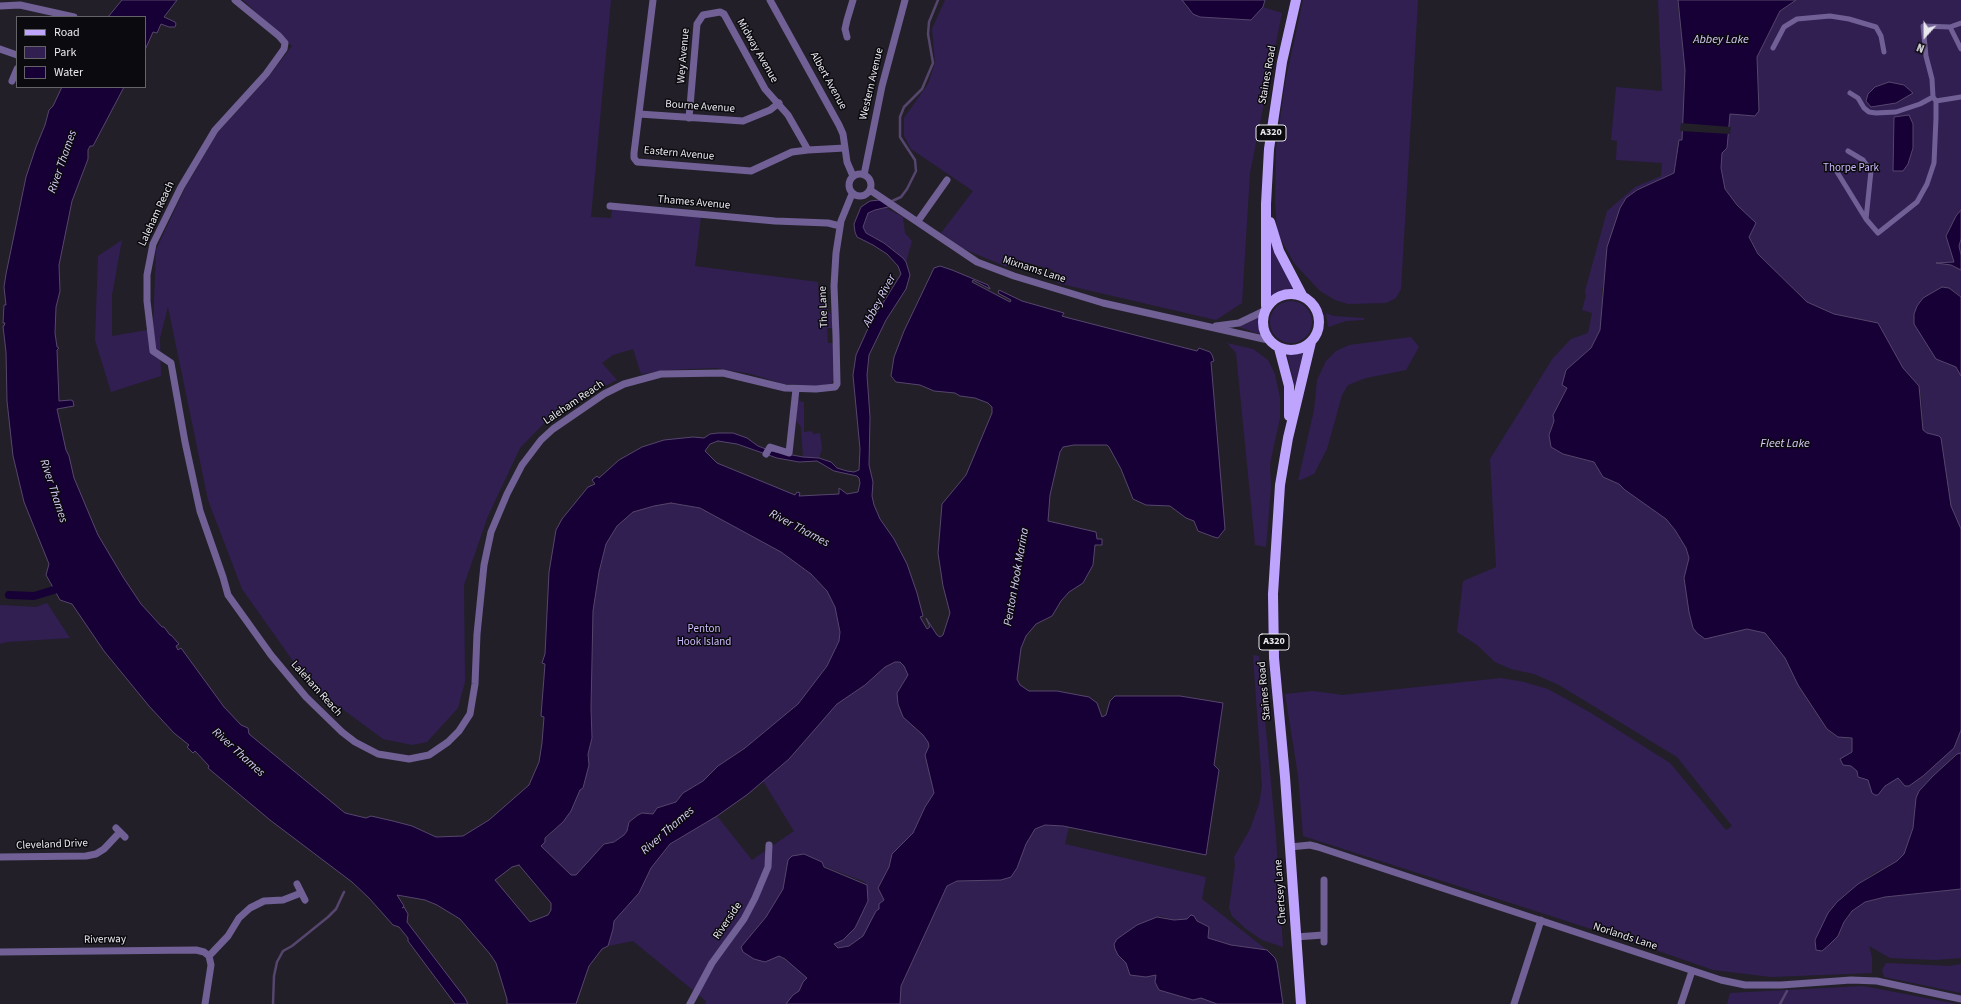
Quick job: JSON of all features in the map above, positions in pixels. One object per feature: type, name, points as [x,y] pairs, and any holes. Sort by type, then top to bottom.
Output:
[{"type":"main road","name":"Staines Road","points":[[1265,309],[1266,204],[1269,149],[1282,62],[1296,0]]},
{"type":"main road","name":"Staines Road","points":[[1266,204],[1270,224],[1279,251],[1302,295]]},
{"type":"main road","points":[[1294,293],[1302,295],[1314,305],[1319,318],[1318,331],[1311,342],[1296,350],[1279,348],[1268,340],[1262,326],[1265,309],[1278,296],[1294,293]]},
{"type":"main road","name":"Staines Road","points":[[1290,846],[1274,658],[1273,594],[1280,485],[1288,438],[1311,342]]},
{"type":"main road","name":"Staines Road","points":[[1279,348],[1289,386],[1288,438]]},
{"type":"main road","name":"Chertsey Lane","points":[[1290,846],[1301,1004]]},
{"type":"street","name":"Laleham Reach","points":[[235,0],[279,36],[284,43],[284,49],[266,74],[214,130],[163,221],[153,244],[147,275],[147,301],[152,345],[153,351],[171,363],[185,442],[200,511],[228,595],[271,655],[306,697],[327,719],[354,742],[378,754],[409,759],[423,757],[443,747],[465,722],[472,706],[476,684],[477,634],[486,551],[491,532],[507,494],[522,465],[541,440],[553,429],[604,394],[624,384],[661,374],[723,373],[781,387],[835,387]]},
{"type":"street","name":"Eastern Avenue","points":[[653,0],[638,114],[634,158],[640,163],[751,171],[792,152],[808,150]]},
{"type":"street","name":"Albert Avenue","points":[[770,0],[840,125],[843,134],[848,168],[853,176]]},
{"type":"street","points":[[847,37],[846,20],[853,0]]},
{"type":"street","name":"Western Avenue","points":[[864,175],[882,86],[905,0]]},
{"type":"street","points":[[0,6],[9,2],[43,13],[66,16]]},
{"type":"street","name":"Midway Avenue","points":[[720,12],[724,14],[765,89],[779,103],[788,115],[808,150]]},
{"type":"street","name":"Wey Avenue","points":[[689,118],[697,24],[703,15],[720,12]]},
{"type":"street","points":[[1773,48],[1784,27],[1797,19],[1830,16],[1850,19],[1876,27],[1881,36],[1884,52]]},
{"type":"street","points":[[1834,167],[1866,219],[1878,233],[1917,202],[1927,184],[1934,163],[1934,99],[1932,79],[1926,56],[1923,26],[1950,27],[1961,23]]},
{"type":"street","points":[[1950,27],[1961,49]]},
{"type":"street","points":[[0,49],[16,55]]},
{"type":"street","points":[[12,81],[16,71]]},
{"type":"street","points":[[1850,93],[1858,98],[1864,108],[1869,112],[1876,113],[1896,112],[1934,99],[1961,97]]},
{"type":"street","name":"Bourne Avenue","points":[[638,114],[743,121],[765,112],[779,103]]},
{"type":"street","points":[[808,150],[845,148]]},
{"type":"street","points":[[1848,151],[1863,160],[1870,171],[1866,219]]},
{"type":"street","points":[[860,174],[864,175],[870,181],[870,190],[868,194],[860,197],[852,194],[848,185],[853,176],[860,174]]},
{"type":"street","points":[[918,222],[947,180]]},
{"type":"street","name":"Mixnams Lane","points":[[870,190],[898,207],[977,262],[1014,276],[1103,303],[1268,340]]},
{"type":"street","name":"The Lane","points":[[835,387],[837,384],[834,274],[840,226],[852,194]]},
{"type":"street","name":"Thames Avenue","points":[[610,206],[775,221],[828,223],[840,226]]},
{"type":"street","name":"Mixnams Lane","points":[[1210,327],[1238,323],[1265,309]]},
{"type":"street","points":[[767,452],[772,447],[790,452],[796,388]]},
{"type":"street","name":"Cleveland Drive","points":[[0,857],[86,856],[96,854],[104,849],[120,832]]},
{"type":"street","name":"Riverside","points":[[690,1004],[712,963],[744,919],[755,898],[768,867],[769,845]]},
{"type":"street","name":"Norlands Lane","points":[[1290,846],[1310,845],[1318,847],[1721,980],[1746,985],[1781,985],[1851,980],[1877,980],[1961,999]]},
{"type":"street","name":"Chertsey Lane","points":[[1296,937],[1324,939],[1324,880]]},
{"type":"street","points":[[205,1004],[211,964],[208,956],[228,936],[238,918],[250,908],[264,901],[303,897],[297,884]]},
{"type":"street","points":[[1514,1004],[1541,920]]},
{"type":"street","name":"Riverway","points":[[0,952],[196,950],[204,952],[208,956]]},
{"type":"street","points":[[1681,1004],[1692,971]]},
{"type":"green space","points":[[243,0],[611,0],[591,217],[611,218],[612,209],[701,217],[695,266],[818,282],[819,302],[828,299],[828,311],[831,314],[833,328],[827,328],[828,343],[834,343],[835,377],[831,384],[816,386],[784,384],[751,374],[716,368],[669,370],[641,374],[633,349],[613,355],[602,363],[617,380],[556,411],[520,448],[488,516],[464,585],[465,682],[458,708],[427,742],[412,745],[383,739],[310,685],[242,589],[208,500],[168,307],[160,338],[161,376],[111,392],[95,340],[98,256],[122,240],[112,295],[112,336],[153,329],[156,250],[185,188],[218,132],[269,76],[292,46]]},
{"type":"green space","points":[[945,0],[1182,0],[1186,7],[1255,13],[1263,7],[1282,13],[1250,173],[1242,303],[1216,320],[1057,283],[1053,270],[1011,258],[1007,267],[964,249],[941,233],[973,191],[911,149],[904,136],[904,118],[928,84],[935,63],[932,29]]},
{"type":"green space","points":[[1303,0],[1418,0],[1401,289],[1396,298],[1386,303],[1348,304],[1335,300],[1320,291],[1294,263],[1277,232],[1275,202],[1276,150],[1285,83]]},
{"type":"green space","name":"Thorpe Park","points":[[1658,0],[1677,0],[1685,70],[1683,93],[1729,126],[1730,114],[1755,115],[1759,111],[1757,57],[1780,11],[1796,0],[1961,0],[1961,297],[1953,290],[1938,360],[1956,367],[1961,376],[1961,531],[1951,506],[1941,438],[1923,430],[1922,402],[1919,386],[1903,368],[1878,323],[1834,314],[1807,302],[1758,254],[1749,237],[1737,205],[1725,189],[1721,169],[1722,153],[1727,148],[1728,134],[1679,140],[1674,173],[1637,190],[1602,289],[1602,319],[1600,330],[1591,348],[1566,370],[1564,381],[1567,387],[1553,415],[1554,421],[1549,435],[1551,447],[1563,454],[1594,462],[1603,477],[1619,484],[1625,490],[1666,519],[1675,530],[1686,548],[1689,558],[1684,578],[1693,628],[1747,629],[1765,633],[1785,658],[1798,685],[1814,710],[1827,729],[1834,735],[1842,738],[1956,744],[1961,730],[1961,753],[1956,754],[1919,791],[1915,806],[1913,828],[1904,854],[1897,861],[1872,874],[1837,902],[1828,913],[1815,940],[1822,951],[1838,936],[1844,922],[1852,911],[1865,902],[1885,897],[1961,889],[1961,958],[1935,960],[1890,958],[1869,946],[1872,957],[1872,973],[1771,977],[1713,970],[1647,947],[1303,836],[1298,775],[1285,694],[1313,691],[1343,695],[1501,678],[1524,682],[1548,689],[1591,713],[1670,763],[1726,830],[1732,826],[1677,757],[1559,685],[1534,674],[1511,669],[1495,662],[1477,645],[1457,632],[1463,581],[1496,567],[1490,459],[1553,358],[1571,339],[1588,333],[1592,313],[1582,310],[1586,295],[1585,291],[1607,211],[1635,187],[1661,176],[1662,163],[1616,160],[1617,141],[1611,140],[1616,87],[1662,91]]},
{"type":"green space","points":[[886,208],[903,217],[905,233],[912,241],[906,262],[884,243],[866,233],[863,227],[868,213]]},
{"type":"green space","points":[[1269,236],[1294,290],[1277,293],[1270,297]]},
{"type":"green space","points":[[1287,301],[1295,301],[1303,304],[1309,310],[1312,322],[1309,334],[1303,340],[1295,343],[1287,343],[1279,340],[1273,334],[1270,326],[1270,318],[1273,310],[1279,304]]},
{"type":"green space","points":[[1326,313],[1333,316],[1364,318],[1364,320],[1346,321],[1328,327]]},
{"type":"green space","points":[[1259,317],[1260,334],[1239,327],[1248,323]]},
{"type":"green space","points":[[1411,337],[1419,347],[1406,370],[1366,378],[1348,385],[1342,395],[1327,449],[1314,474],[1298,481],[1314,410],[1317,380],[1326,361],[1336,351],[1349,345]]},
{"type":"green space","points":[[1227,343],[1253,349],[1268,360],[1275,374],[1280,398],[1280,418],[1270,464],[1271,488],[1266,547],[1255,545],[1236,353]]},
{"type":"green space","points":[[1305,352],[1295,387],[1287,354]]},
{"type":"green space","points":[[797,399],[804,402],[804,432],[812,431],[813,434],[820,433],[822,449],[819,458],[803,457],[801,427],[796,421]]},
{"type":"green space","name":"Penton Hook Island","points":[[671,503],[700,508],[781,552],[811,574],[827,591],[835,607],[840,632],[839,641],[827,666],[798,704],[745,748],[718,766],[703,781],[683,793],[676,802],[657,808],[653,814],[642,813],[637,815],[629,822],[627,831],[624,835],[614,842],[605,843],[576,875],[571,875],[541,846],[545,842],[545,839],[563,822],[571,811],[580,790],[583,788],[589,765],[588,754],[592,738],[591,708],[593,610],[599,572],[606,544],[617,526],[633,512]]},
{"type":"green space","points":[[47,603],[70,638],[7,642],[0,644],[0,605],[36,607]]},
{"type":"green space","points":[[1253,655],[1259,656],[1276,836],[1283,947],[1262,940],[1246,929],[1232,916],[1229,908],[1235,865],[1234,857],[1250,829],[1259,804],[1262,786]]},
{"type":"green space","points":[[895,662],[900,662],[904,666],[908,675],[897,693],[898,704],[903,717],[923,735],[928,742],[928,768],[934,793],[925,807],[913,833],[892,854],[889,867],[878,888],[884,899],[863,936],[849,946],[838,948],[835,947],[835,943],[843,940],[855,928],[868,901],[867,885],[865,882],[824,866],[822,862],[804,854],[788,860],[783,889],[766,917],[752,933],[808,978],[803,982],[799,991],[793,995],[786,1004],[705,1004],[706,1001],[633,941],[608,946],[614,921],[639,893],[651,868],[670,844],[688,832],[717,816],[752,860],[794,831],[763,781],[789,759],[837,704],[865,685],[885,667]]},
{"type":"green space","points":[[1045,825],[1069,827],[1065,844],[1206,877],[1202,899],[1267,950],[1231,945],[1208,938],[1209,927],[1196,921],[1187,919],[1174,920],[1161,916],[1137,925],[1117,939],[1118,955],[1126,963],[1130,975],[1146,977],[1157,975],[1155,982],[1159,990],[1193,1000],[1201,998],[1217,1004],[900,1004],[901,986],[947,886],[957,881],[1001,880],[1017,868],[1026,844],[1035,829]]},
{"type":"green space","points":[[1886,963],[1949,966],[1961,964],[1961,993],[1884,977],[1882,970]]},
{"type":"green space","points":[[1863,986],[1957,1004],[1727,1004],[1730,993]]},
{"type":"water","points":[[122,0],[177,0],[164,17],[175,22],[175,27],[169,27],[161,24],[157,33],[153,32],[146,48],[146,16],[109,16]]},
{"type":"water","points":[[1182,0],[1265,0],[1263,7],[1251,20],[1200,17],[1193,14]]},
{"type":"water","name":"Fleet Lake","points":[[1678,0],[1796,0],[1780,11],[1757,57],[1759,111],[1755,116],[1730,114],[1727,148],[1722,153],[1721,168],[1725,189],[1737,205],[1756,223],[1749,237],[1758,254],[1807,302],[1834,314],[1878,323],[1903,368],[1919,386],[1923,430],[1941,438],[1951,506],[1961,529],[1961,730],[1954,748],[1923,776],[1909,786],[1905,786],[1898,778],[1885,786],[1878,795],[1872,793],[1868,780],[1858,777],[1857,771],[1851,766],[1843,765],[1840,759],[1852,752],[1852,738],[1838,737],[1827,729],[1798,685],[1785,658],[1765,633],[1747,629],[1705,639],[1693,628],[1684,578],[1689,558],[1686,548],[1666,519],[1625,490],[1619,484],[1603,477],[1594,462],[1563,454],[1551,447],[1549,435],[1554,421],[1553,415],[1567,388],[1562,385],[1566,370],[1591,348],[1600,330],[1607,247],[1620,208],[1626,198],[1637,190],[1674,173],[1679,140],[1682,140],[1685,70]]},
{"type":"water","points":[[1889,82],[1904,85],[1913,93],[1896,103],[1871,107],[1866,101],[1868,94],[1875,87]]},
{"type":"water","points":[[62,88],[123,88],[93,146],[90,146],[88,150],[88,159],[72,201],[59,265],[60,291],[56,307],[55,333],[57,347],[59,348],[57,350],[59,401],[71,400],[73,401],[74,406],[57,409],[74,478],[98,535],[141,604],[179,644],[176,646],[178,650],[181,648],[224,707],[241,725],[248,728],[249,734],[345,813],[366,818],[371,816],[412,826],[436,837],[463,836],[489,820],[529,785],[539,762],[542,743],[544,717],[541,716],[545,664],[542,663],[545,654],[549,572],[556,530],[562,519],[588,487],[595,484],[592,480],[597,476],[599,478],[619,460],[642,447],[664,440],[693,437],[704,438],[710,434],[733,433],[747,438],[758,446],[771,451],[803,457],[819,458],[831,462],[837,468],[847,471],[854,472],[859,470],[860,449],[853,375],[856,355],[870,324],[901,274],[898,266],[887,254],[857,237],[855,232],[854,224],[861,207],[870,201],[880,200],[892,206],[868,213],[863,227],[866,233],[884,243],[903,258],[906,262],[910,275],[906,289],[886,320],[869,355],[867,375],[870,417],[869,465],[873,482],[872,496],[880,519],[894,539],[907,564],[923,616],[920,617],[927,629],[930,627],[926,618],[937,635],[940,637],[943,635],[950,613],[943,586],[938,553],[942,504],[966,475],[992,413],[992,407],[988,403],[975,398],[960,396],[955,393],[934,391],[920,385],[896,382],[891,376],[894,357],[904,331],[934,268],[940,266],[988,285],[990,289],[973,280],[972,282],[1010,302],[1011,300],[998,293],[999,290],[1022,301],[1064,313],[1062,316],[1065,317],[1197,351],[1199,348],[1210,352],[1212,355],[1214,361],[1211,362],[1225,529],[1218,538],[1214,537],[1198,531],[1194,521],[1186,518],[1170,506],[1146,505],[1133,499],[1121,469],[1107,445],[1074,445],[1063,447],[1060,452],[1050,495],[1048,521],[1096,532],[1097,539],[1102,539],[1102,545],[1095,545],[1093,565],[1083,583],[1069,592],[1061,601],[1052,616],[1036,624],[1026,636],[1021,648],[1017,679],[1020,685],[1029,691],[1057,691],[1089,697],[1097,703],[1102,717],[1106,715],[1110,701],[1115,696],[1180,696],[1223,703],[1214,765],[1219,770],[1206,855],[1063,826],[1045,825],[1035,829],[1026,844],[1017,868],[1011,877],[1001,880],[957,881],[947,886],[901,986],[900,1004],[786,1004],[793,995],[799,991],[803,982],[807,978],[785,959],[779,956],[765,962],[754,959],[743,952],[741,947],[766,917],[783,889],[788,860],[792,856],[804,854],[822,862],[824,867],[867,885],[868,901],[855,928],[843,940],[834,944],[838,948],[849,946],[863,936],[876,911],[879,909],[879,904],[884,900],[878,888],[889,867],[892,854],[913,833],[925,807],[934,793],[925,755],[929,746],[928,742],[923,735],[903,717],[898,704],[897,693],[908,675],[904,666],[900,662],[895,662],[885,667],[865,685],[837,704],[789,759],[748,794],[717,816],[670,844],[651,868],[639,893],[614,921],[608,946],[602,949],[589,966],[576,1004],[507,1004],[507,999],[496,963],[460,919],[437,905],[425,900],[397,895],[404,906],[402,908],[404,907],[408,914],[407,922],[468,1004],[455,1004],[408,941],[408,938],[399,927],[393,925],[369,898],[352,882],[270,820],[208,768],[209,766],[195,751],[193,753],[187,747],[189,745],[174,733],[149,706],[104,651],[72,604],[60,600],[46,575],[49,564],[24,502],[13,456],[7,401],[6,352],[3,326],[5,323],[3,323],[4,305],[6,305],[4,287],[6,274],[26,177],[49,110],[53,106]],"holes":[[[718,441],[737,444],[777,458],[799,462],[817,461],[834,471],[857,476],[860,483],[858,492],[847,494],[839,488],[839,494],[799,496],[800,493],[797,492],[795,495],[717,463],[705,451],[710,444]],[[671,503],[700,508],[781,552],[811,574],[827,591],[835,607],[840,632],[839,641],[827,666],[798,704],[745,748],[718,766],[703,781],[683,793],[676,802],[657,808],[653,814],[642,813],[638,815],[629,822],[627,831],[624,835],[614,842],[604,844],[576,875],[571,875],[541,846],[545,842],[545,838],[563,822],[571,811],[580,790],[583,788],[589,765],[588,754],[592,738],[591,708],[593,611],[599,572],[606,544],[617,526],[633,512]],[[519,865],[551,903],[551,910],[548,915],[530,922],[495,880],[512,867]]]},
{"type":"water","points":[[1909,115],[1913,124],[1913,148],[1908,164],[1903,171],[1893,171],[1894,117]]},
{"type":"water","points":[[1961,210],[1961,239],[1959,246],[1961,255],[1961,270],[1951,265],[1936,263],[1954,262],[1946,236],[1956,216]]},
{"type":"water","points":[[1942,287],[1949,288],[1961,297],[1961,376],[1956,367],[1936,359],[1914,324],[1914,314],[1917,306],[1923,298]]},
{"type":"water","points":[[1961,753],[1961,889],[1885,897],[1865,902],[1852,911],[1844,922],[1838,936],[1830,944],[1822,951],[1816,950],[1815,940],[1828,913],[1837,902],[1858,884],[1897,861],[1904,854],[1913,828],[1916,798],[1919,791],[1957,754]]},
{"type":"water","points":[[1191,915],[1194,916],[1197,921],[1209,927],[1208,938],[1231,945],[1267,950],[1275,958],[1277,963],[1283,1004],[1217,1004],[1201,998],[1193,1000],[1159,990],[1155,982],[1156,975],[1146,977],[1130,975],[1126,963],[1118,955],[1115,949],[1114,944],[1117,939],[1137,925],[1157,917],[1174,920],[1187,919]]},
{"type":"pier","points":[[1681,123],[1731,127],[1730,134],[1680,131]]},
{"type":"waterway","name":"Abbey River","points":[[890,202],[901,197],[916,171],[915,160],[900,137],[900,117],[904,107],[922,89],[933,63],[928,34],[929,22],[938,0]]},
{"type":"waterway","points":[[9,595],[34,596],[64,587]]},
{"type":"waterway","points":[[273,1004],[274,976],[277,962],[283,951],[292,946],[328,917],[336,909],[344,892]]},
{"type":"waterway","points":[[1780,1004],[1787,991]]},
{"type":"water label","name":"Abbey Lake","points":[[1721,40]]},
{"type":"water label","name":"River Thames","points":[[63,162]]},
{"type":"water label","name":"River Thames","points":[[53,491]]},
{"type":"water label","name":"River Thames","points":[[799,529]]},
{"type":"water label","name":"Penton Hook Marina","points":[[1017,577]]},
{"type":"water label","name":"River Thames","points":[[238,753]]},
{"type":"water label","name":"River Thames","points":[[668,831]]}]
